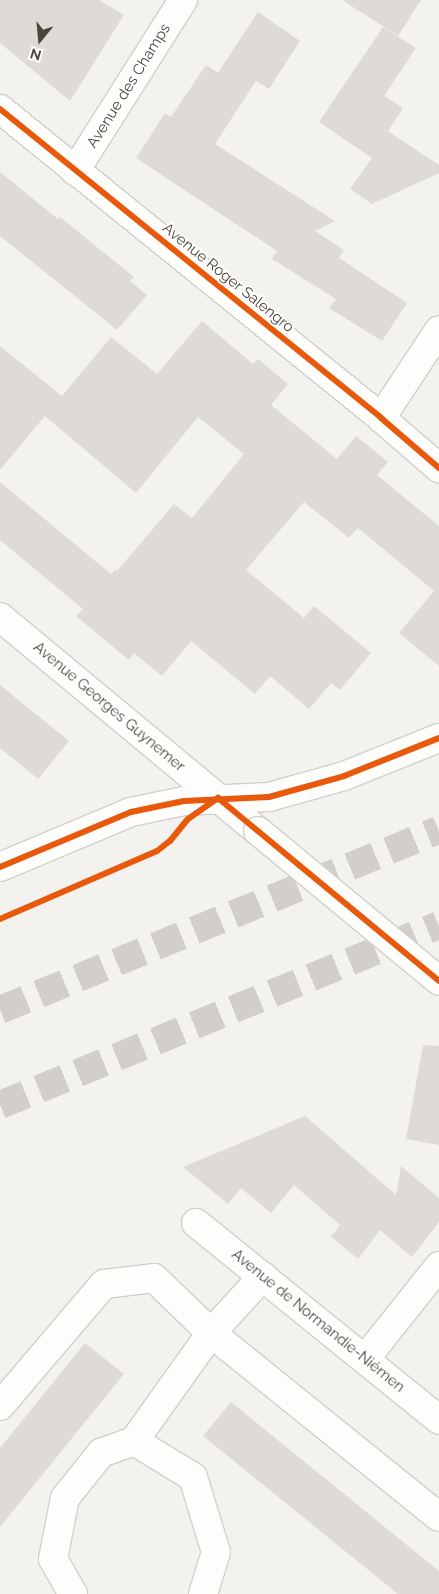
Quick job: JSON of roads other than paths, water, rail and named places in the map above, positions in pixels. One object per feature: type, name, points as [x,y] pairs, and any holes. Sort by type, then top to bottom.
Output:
[{"type":"street","name":"Avenue des Champs","points":[[76,171],[183,0]]},
{"type":"street","name":"Avenue Roger Salengro","points":[[0,109],[381,418],[439,468]]},
{"type":"street","points":[[381,418],[439,330]]},
{"type":"street","name":"Avenue Georges Guynemer","points":[[0,617],[439,982]]},
{"type":"street","points":[[0,867],[131,812],[184,801],[269,797],[344,776],[439,738]]},
{"type":"street","name":"Avenue de Normandie-Niémen","points":[[196,1223],[439,1420]]},
{"type":"street","points":[[365,1359],[439,1266]]},
{"type":"street","points":[[73,1594],[53,1559],[65,1498],[100,1453],[134,1441],[211,1333],[263,1276]]},
{"type":"street","points":[[0,1406],[104,1284],[154,1278],[211,1333],[439,1517]]},
{"type":"street","points":[[134,1441],[194,1477],[216,1552],[203,1594]]},
{"type":"tunnel","points":[[0,1010],[439,830]]},
{"type":"tunnel","points":[[0,1105],[439,925]]}]
